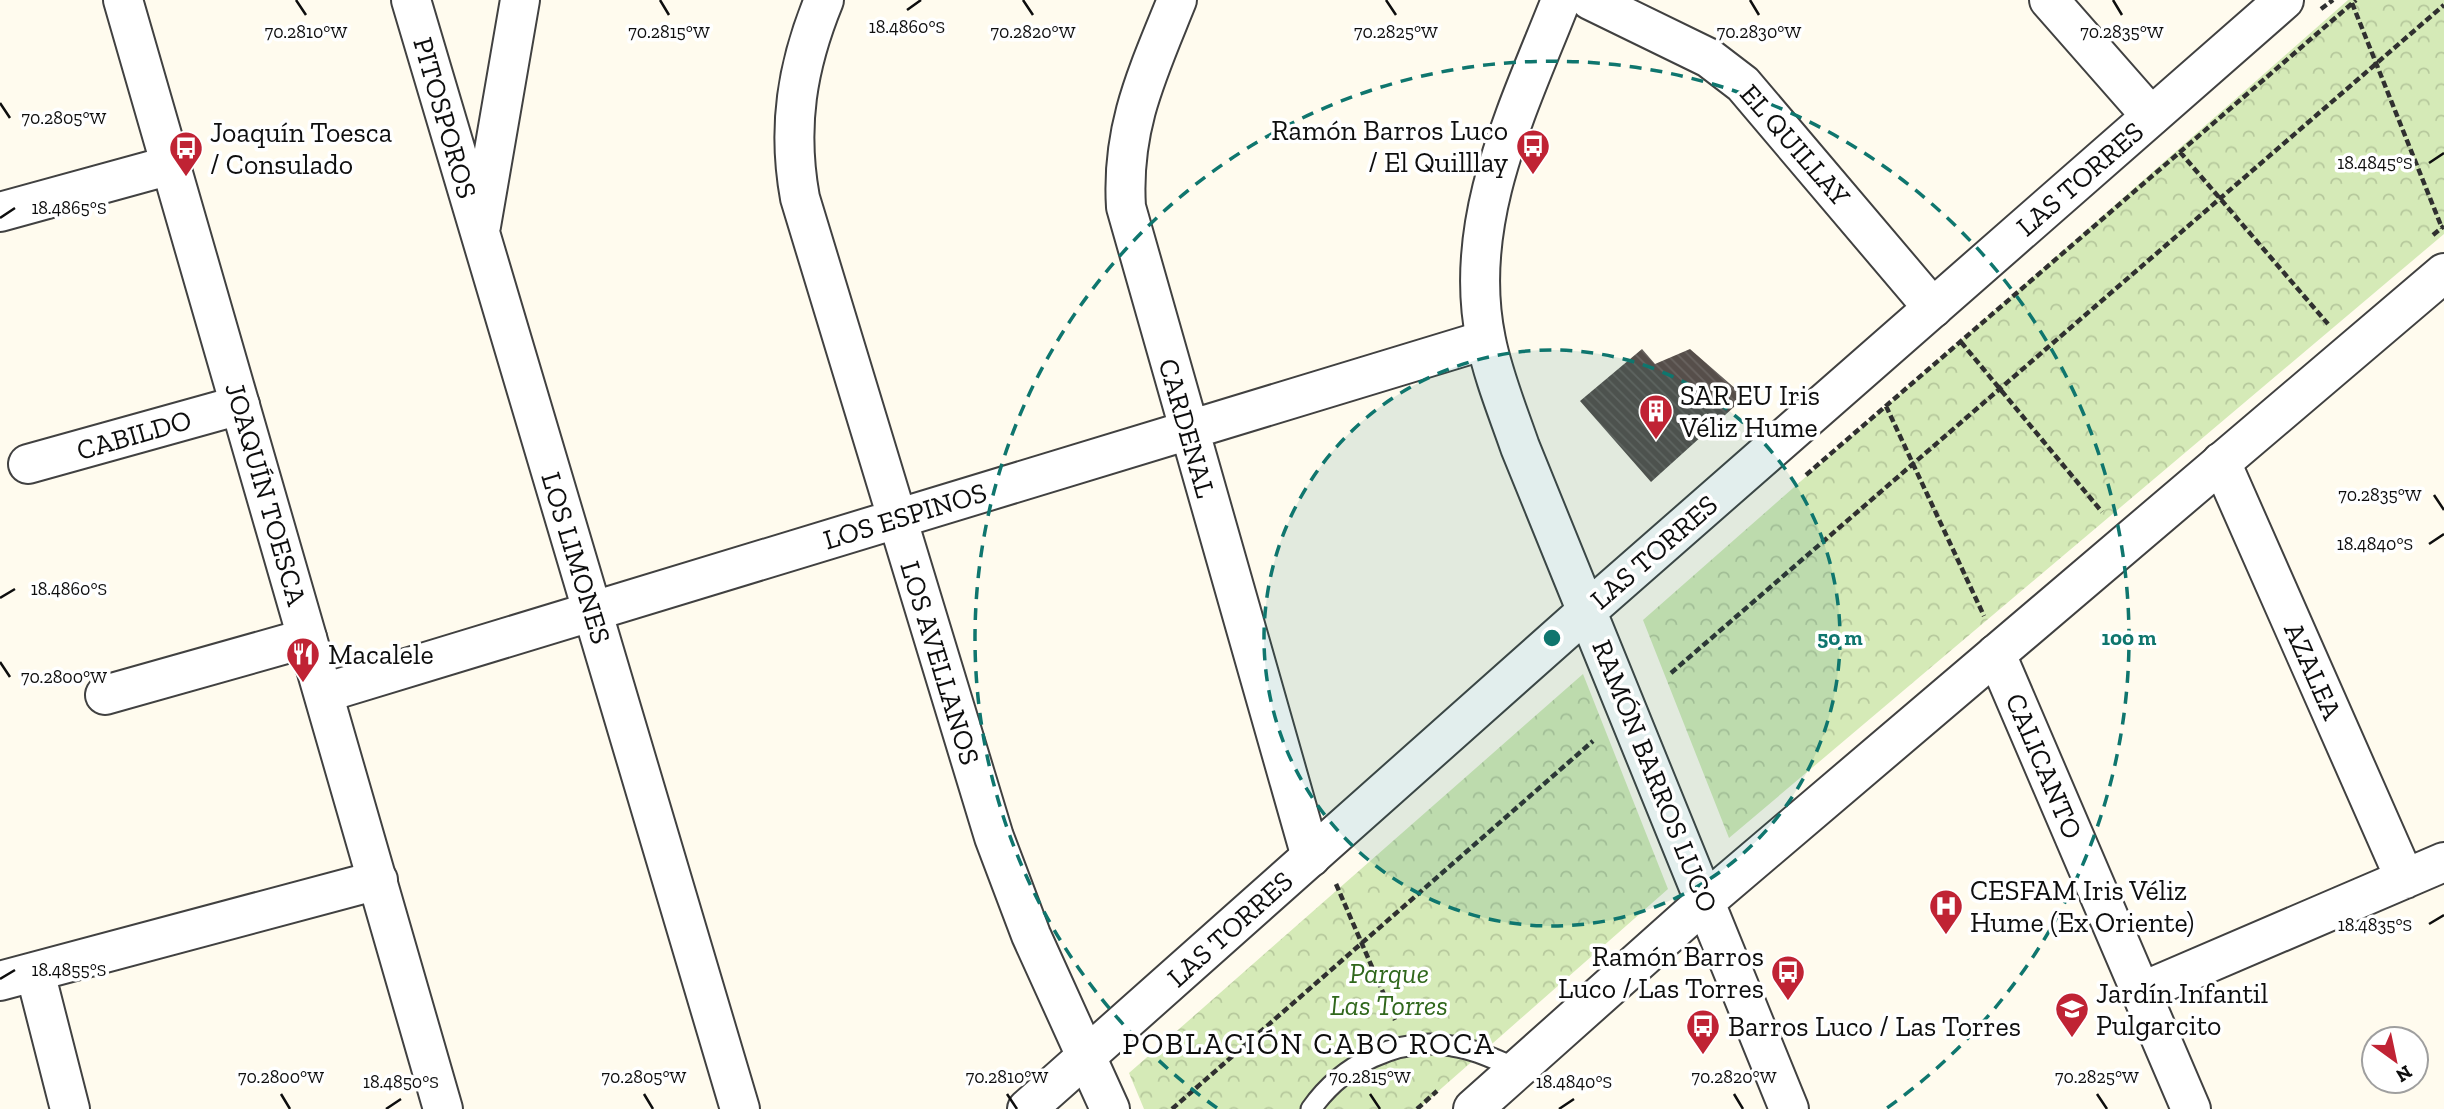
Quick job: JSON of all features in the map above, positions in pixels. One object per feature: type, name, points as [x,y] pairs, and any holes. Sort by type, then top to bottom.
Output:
[{"type":"street","name":"JOAQUÍN TOESCA","points":[[123,0],[443,1109]]},
{"type":"street","name":"PITOSPOROS","points":[[411,0],[480,235]]},
{"type":"street","name":"LOS LIMONES","points":[[520,0],[480,235],[740,1109]]},
{"type":"street","name":"LOS AVELLANOS","points":[[824,0],[810,35],[795,93],[795,173],[809,229],[969,760],[1008,874],[1046,970],[1110,1109]]},
{"type":"street","name":"CARDENAL","points":[[1177,0],[1132,115],[1124,178],[1132,238],[1311,857]]},
{"type":"street","name":"RAMÓN BARROS LUCO","points":[[1561,0],[1508,133],[1489,204],[1480,290],[1486,340],[1520,447],[1706,901],[1782,1107]]},
{"type":"street","name":"EL QUILLAY","points":[[1590,0],[1709,58],[1743,84],[1933,308]]},
{"type":"street","points":[[2049,0],[2151,116]]},
{"type":"street","name":"LAS TORRES","points":[[1027,1109],[1588,610],[2151,116],[2301,6]]},
{"type":"street","points":[[0,212],[171,165]]},
{"type":"street","points":[[1473,1109],[1706,901],[2444,273]]},
{"type":"street","name":"LOS ESPINOS","points":[[324,693],[1486,340]]},
{"type":"street","name":"CABILDO","points":[[28,464],[240,405]]},
{"type":"street","name":"AZALEA","points":[[2221,463],[2405,879]]},
{"type":"street","points":[[105,695],[307,638]]},
{"type":"street","name":"CALICANTO","points":[[1996,654],[2191,1109]]},
{"type":"street","points":[[2141,992],[2444,862]]},
{"type":"street","points":[[70,1109],[17,976],[377,880]]},
{"type":"lane","points":[[1311,1109],[1339,1078],[1358,1064],[1379,1054],[1407,1046],[1449,1045],[1472,1050],[1518,1069]]},
{"type":"path","points":[[2301,6],[2333,0]]},
{"type":"path","points":[[1803,478],[2354,1],[2442,228]]},
{"type":"path","points":[[1671,673],[2444,5]]},
{"type":"path","points":[[2180,152],[2328,325]]},
{"type":"path","points":[[1961,342],[2105,515]]},
{"type":"path","points":[[1886,406],[1985,617]]},
{"type":"path","points":[[1172,1109],[1594,741]]},
{"type":"path","points":[[1336,884],[1407,1046]]},
{"type":"green space","points":[[2348,0],[2444,0],[2444,234],[1729,838],[1643,620]]},
{"type":"green space","name":"Parque Las Torres","points":[[1583,674],[1668,889],[1418,1109],[1144,1109],[1129,1073]]},
{"type":"building","name":"SAR EU Iris Véliz Hume","points":[[1642,349],[1655,364],[1690,349],[1745,397],[1651,482],[1580,401]]},
{"type":"place","name":"Ramón Barros Luco / El Quilllay","points":[[1533,176]]},
{"type":"place","name":"Joaquín Toesca / Consulado","points":[[186,178]]},
{"type":"place","name":"SAR EU Iris Véliz Hume","points":[[1656,441]]},
{"type":"place","name":"Macalele","points":[[303,684]]},
{"type":"place","name":"CESFAM Iris Véliz Hume (Ex Oriente)","points":[[1946,936]]},
{"type":"place","name":"Ramón Barros Luco / Las Torres","points":[[1788,1002]]},
{"type":"place","name":"Jardín Infantil Pulgarcito","points":[[2072,1039]]},
{"type":"place","name":"Barros Luco / Las Torres","points":[[1703,1056]]},
{"type":"district","name":"POBLACIÓN CABO ROCA","points":[[1309,1044]]}]
